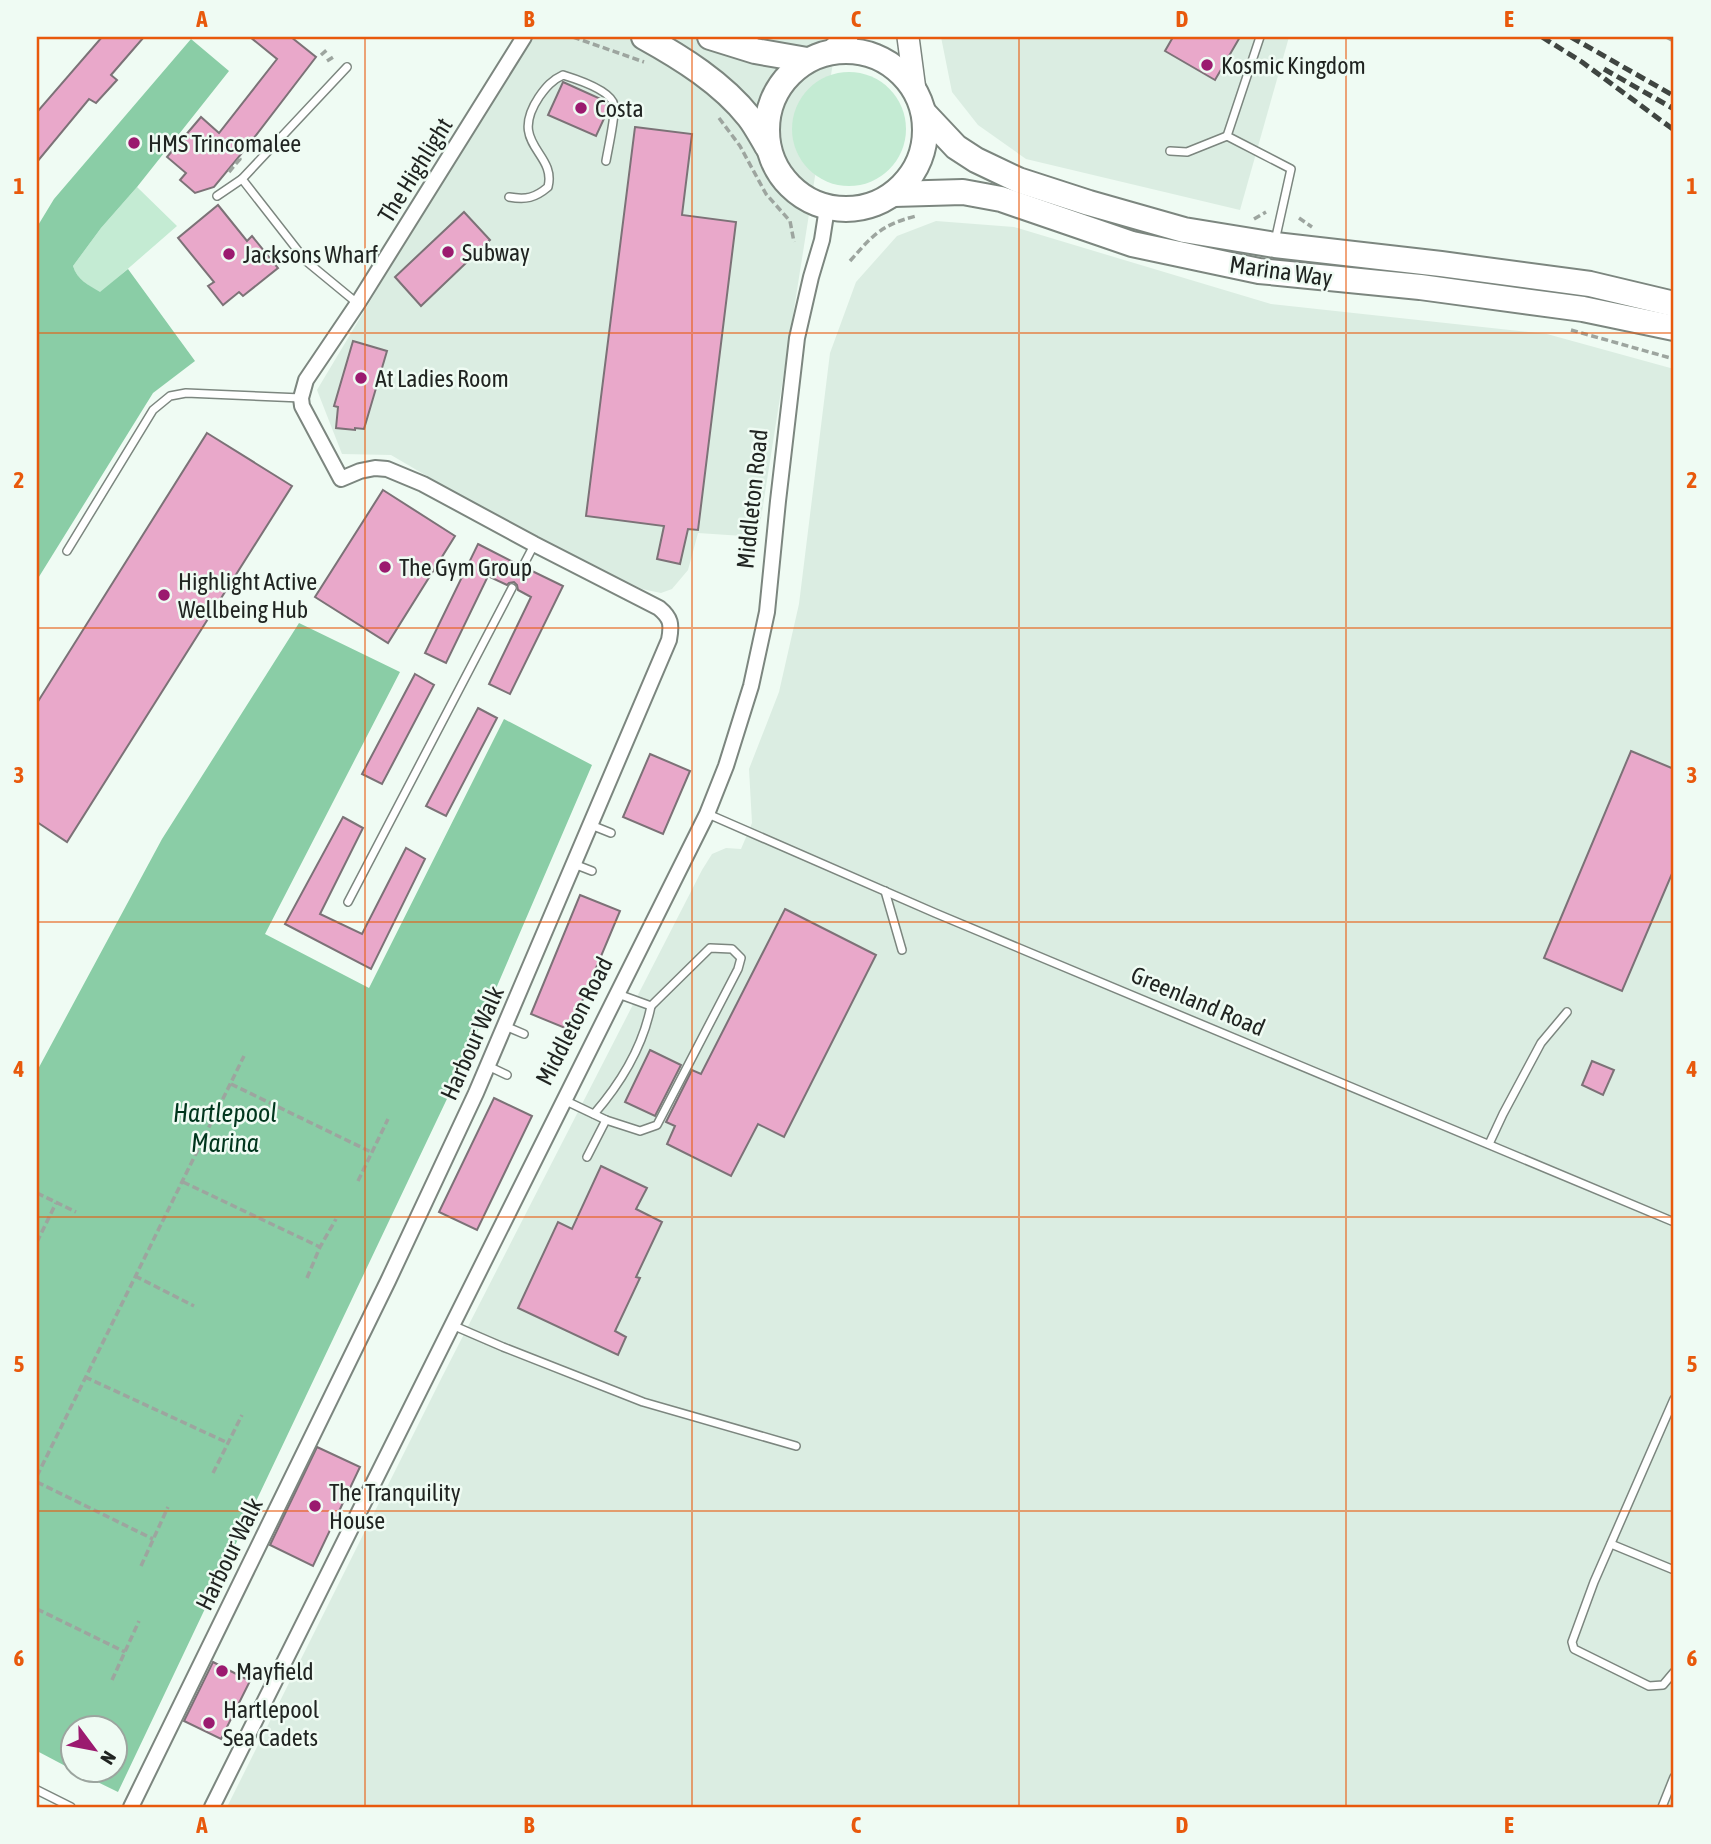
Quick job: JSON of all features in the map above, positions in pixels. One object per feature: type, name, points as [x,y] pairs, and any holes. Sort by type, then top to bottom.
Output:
[{"type":"highway","points":[[644,37],[676,55],[720,87],[750,118],[767,146],[775,168],[788,186],[806,200],[827,208],[850,210],[873,205],[894,194],[910,178],[920,158],[925,136],[924,113],[915,90],[899,71],[879,58],[855,51],[755,51],[710,37]]},
{"type":"highway","points":[[767,146],[766,121],[773,97],[788,76],[828,50]]},
{"type":"highway","name":"Marina Way","points":[[924,113],[956,146],[976,160],[1018,180],[1184,230],[1275,245],[1590,284],[1674,304]]},
{"type":"highway","name":"Marina Way","points":[[894,194],[963,192],[1001,199],[1132,244],[1259,271],[1583,309],[1674,328]]},
{"type":"main road","points":[[908,37],[915,90]]},
{"type":"street","name":"The Highlight","points":[[301,398],[306,380],[358,303],[524,37]]},
{"type":"street","name":"Middleton Road","points":[[212,1807],[707,814],[726,765],[751,686],[767,612],[797,338],[822,240],[827,208]]},
{"type":"street","name":"Harbour Walk","points":[[131,1807],[388,1281],[487,1066],[664,652],[671,627],[667,615],[659,608],[423,484],[387,469],[375,468],[341,479],[305,413],[301,398]]},
{"type":"lane","points":[[1227,136],[1261,37]]},
{"type":"lane","points":[[217,196],[242,179],[347,67]]},
{"type":"lane","points":[[509,197],[524,200],[548,187],[548,169],[529,135],[527,120],[545,88],[563,75],[578,79],[611,97],[614,106],[606,161]]},
{"type":"lane","points":[[1170,151],[1187,152],[1227,136],[1291,169],[1275,245]]},
{"type":"lane","points":[[242,179],[306,261],[358,303]]},
{"type":"lane","points":[[67,551],[153,410],[170,396],[186,393],[301,398]]},
{"type":"lane","points":[[523,566],[534,544]]},
{"type":"lane","points":[[348,902],[512,588]]},
{"type":"lane","name":"Greenland Road","points":[[707,814],[1674,1222]]},
{"type":"lane","points":[[591,825],[611,833]]},
{"type":"lane","points":[[574,864],[592,871]]},
{"type":"lane","points":[[885,891],[902,950]]},
{"type":"lane","points":[[564,1100],[606,1120],[640,1132],[657,1125],[738,969],[741,958],[732,949],[710,948],[651,1006],[649,1018],[627,1067],[611,1094],[594,1114]]},
{"type":"lane","points":[[618,994],[651,1006]]},
{"type":"lane","points":[[1489,1144],[1541,1043],[1567,1012]]},
{"type":"lane","points":[[505,1025],[524,1034]]},
{"type":"lane","points":[[487,1066],[506,1075]]},
{"type":"lane","points":[[587,1157],[606,1120]]},
{"type":"lane","points":[[452,1325],[643,1402],[796,1446]]},
{"type":"lane","points":[[1674,1399],[1572,1642],[1574,1649],[1649,1686],[1663,1685],[1674,1672]]},
{"type":"lane","points":[[1611,1544],[1674,1570]]},
{"type":"lane","points":[[1662,1807],[1674,1777]]},
{"type":"lane","points":[[37,1790],[71,1807]]},
{"type":"path","points":[[573,37],[648,64]]},
{"type":"path","points":[[1666,37],[1674,41]]},
{"type":"path","points":[[321,55],[328,49]]},
{"type":"path","points":[[327,61],[335,56]]},
{"type":"path","points":[[718,115],[740,146],[766,194],[790,221],[794,242]]},
{"type":"path","points":[[850,261],[876,232],[896,221],[922,215]]},
{"type":"path","points":[[37,1476],[244,1056]]},
{"type":"path","points":[[231,1083],[371,1152]]},
{"type":"path","points":[[358,1181],[388,1119]]},
{"type":"path","points":[[182,1182],[320,1247]]},
{"type":"path","points":[[37,1194],[76,1212]]},
{"type":"path","points":[[37,1242],[55,1203]]},
{"type":"path","points":[[307,1278],[336,1219]]},
{"type":"path","points":[[135,1276],[194,1306]]},
{"type":"path","points":[[85,1377],[228,1443]]},
{"type":"path","points":[[213,1473],[242,1415]]},
{"type":"path","points":[[37,1482],[153,1539]]},
{"type":"path","points":[[141,1566],[168,1507]]},
{"type":"path","points":[[37,1609],[125,1651]]},
{"type":"path","points":[[112,1680],[139,1621]]},
{"type":"shaded area","points":[[528,37],[837,37],[758,537],[698,533],[688,570],[672,589],[661,593],[642,589],[497,517],[391,455],[342,454],[317,390]]},
{"type":"shaded area","points":[[941,37],[1289,37],[1240,210],[1026,159],[978,125],[952,92]]},
{"type":"shaded area","points":[[849,72],[871,76],[890,88],[902,107],[906,129],[902,151],[890,170],[871,182],[849,186],[827,182],[808,170],[796,151],[792,129],[796,107],[808,88],[827,76]]},
{"type":"shaded area","points":[[137,187],[177,226],[100,293],[80,279],[73,266],[101,228]]},
{"type":"shaded area","points":[[936,221],[1014,227],[1271,304],[1547,334],[1674,369],[1674,1807],[227,1807],[442,1377],[702,870],[712,854],[726,848],[741,849],[752,823],[749,769],[779,692],[799,604],[830,353],[856,282],[897,236]]},
{"type":"water","points":[[191,39],[229,71],[73,266],[80,279],[100,292],[128,269],[195,361],[153,393],[37,580],[37,227],[54,199]]},
{"type":"water","name":"Hartlepool Marina","points":[[299,623],[400,672],[265,934],[369,988],[504,719],[592,765],[464,1063],[130,1767],[130,1714],[60,1714],[60,1763],[37,1751],[37,1071],[162,839]]},
{"type":"water","name":"Hartlepool Marina","points":[[102,1784],[122,1784],[118,1792]]},
{"type":"building","points":[[102,37],[144,37],[111,75],[117,80],[96,103],[89,99],[37,162],[37,112]]},
{"type":"building","points":[[250,37],[291,37],[316,57],[214,187],[195,193],[180,180],[186,173],[167,157],[201,117],[219,133],[277,59]]},
{"type":"building","name":"Kosmic Kingdom","points":[[1173,37],[1240,37],[1215,80],[1165,51]]},
{"type":"building","points":[[563,82],[606,103],[608,110],[596,136],[548,115]]},
{"type":"building","points":[[635,127],[692,134],[682,215],[736,222],[698,530],[688,529],[680,564],[657,559],[664,526],[586,516]]},
{"type":"building","name":"Jacksons Wharf","points":[[218,205],[247,241],[252,236],[278,268],[243,296],[239,292],[223,305],[208,286],[214,282],[178,238]]},
{"type":"building","points":[[464,212],[490,240],[421,306],[395,277]]},
{"type":"building","name":"At Ladies Room","points":[[353,341],[387,351],[364,429],[355,430],[336,428],[338,407],[334,406]]},
{"type":"building","name":"Highlight Active Wellbeing Hub","points":[[207,433],[292,486],[67,842],[37,822],[37,703]]},
{"type":"building","name":"The Gym Group","points":[[383,490],[455,536],[388,643],[315,597]]},
{"type":"building","points":[[478,544],[517,564],[521,572],[528,569],[563,586],[510,694],[489,684],[531,597],[518,590],[514,582],[507,585],[488,576],[446,663],[425,653]]},
{"type":"building","points":[[415,674],[434,685],[382,784],[362,774]]},
{"type":"building","points":[[478,708],[497,718],[446,816],[426,806]]},
{"type":"building","points":[[1631,751],[1674,769],[1674,869],[1622,991],[1544,958]]},
{"type":"building","points":[[650,754],[690,771],[663,834],[623,817]]},
{"type":"building","points":[[343,817],[363,828],[320,914],[362,934],[406,848],[425,859],[371,969],[285,924]]},
{"type":"building","points":[[580,895],[620,911],[570,1030],[531,1014]]},
{"type":"building","points":[[785,909],[876,955],[784,1137],[758,1124],[731,1176],[667,1144],[675,1126],[666,1122],[692,1070],[701,1074]]},
{"type":"building","points":[[650,1050],[681,1065],[655,1116],[625,1102]]},
{"type":"building","points":[[1592,1061],[1614,1070],[1603,1095],[1582,1085]]},
{"type":"building","points":[[494,1098],[532,1116],[477,1230],[439,1212]]},
{"type":"building","points":[[601,1166],[647,1188],[636,1209],[662,1222],[615,1331],[626,1337],[618,1355],[518,1308],[558,1222],[572,1229]]},
{"type":"building","name":"The Tranquility House","points":[[317,1447],[360,1467],[313,1566],[270,1545]]},
{"type":"building","points":[[213,1662],[250,1681],[221,1739],[184,1721]]},
{"type":"railway","points":[[1542,37],[1582,62],[1674,130]]},
{"type":"railway","points":[[1571,37],[1674,96]]},
{"type":"railway","points":[[1604,69],[1674,109]]},
{"type":"place","name":"Kosmic Kingdom","points":[[1207,65]]},
{"type":"place","name":"Costa","points":[[581,108]]},
{"type":"place","name":"HMS Trincomalee","points":[[134,143]]},
{"type":"place","name":"Subway","points":[[448,252]]},
{"type":"place","name":"Jacksons Wharf","points":[[229,254]]},
{"type":"place","name":"At Ladies Room","points":[[361,378]]},
{"type":"place","name":"The Gym Group","points":[[385,567]]},
{"type":"place","name":"Highlight Active Wellbeing Hub","points":[[164,595]]},
{"type":"place","name":"The Tranquility House","points":[[315,1506]]},
{"type":"place","name":"Mayfield","points":[[222,1671]]},
{"type":"place","name":"Hartlepool Sea Cadets","points":[[209,1723]]}]
